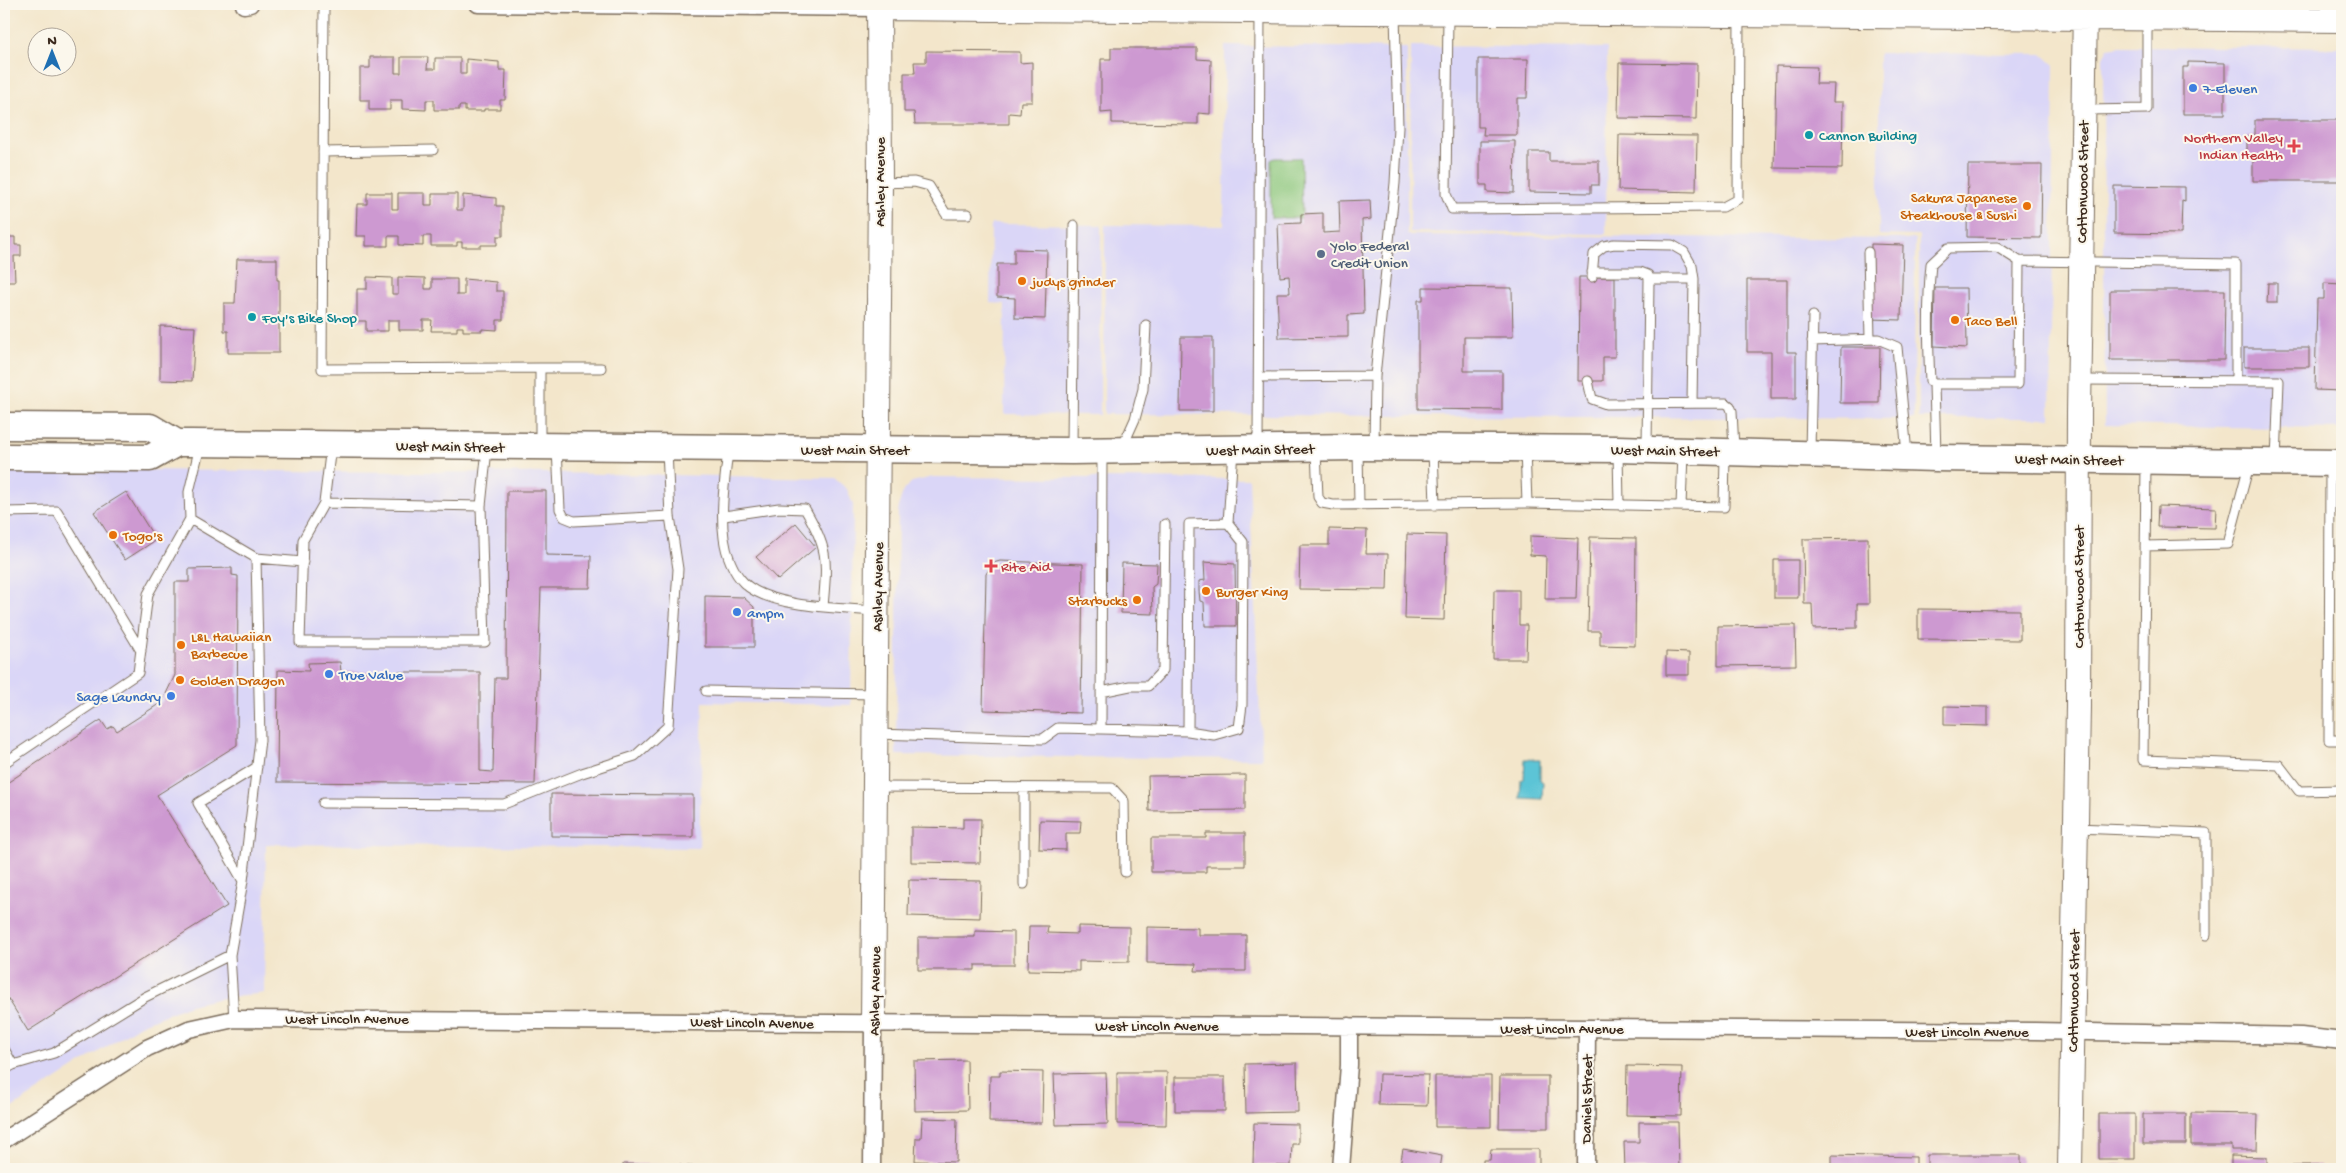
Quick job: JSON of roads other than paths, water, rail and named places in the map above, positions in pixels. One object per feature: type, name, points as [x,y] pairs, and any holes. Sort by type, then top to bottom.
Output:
[{"type":"main road","points":[[4,426],[150,427],[189,443]]},
{"type":"main road","name":"West Main Street","points":[[4,457],[150,458],[189,443],[1072,451],[1525,448],[1936,458],[2336,462]]},
{"type":"street","points":[[478,4],[879,6],[1394,12],[1607,9],[1739,15],[2084,11],[2150,15],[2201,15],[2249,11],[2342,20]]},
{"type":"street","name":"Ashley Avenue","points":[[872,1169],[880,183],[879,6]]},
{"type":"street","name":"Cottonwood Street","points":[[2070,1169],[2076,828],[2084,11]]},
{"type":"street","name":"West Lincoln Avenue","points":[[4,1140],[146,1048],[189,1029],[234,1019],[2072,1032],[2301,1036],[2342,1041]]},
{"type":"street","points":[[1341,1169],[1349,1065],[1349,1026]]},
{"type":"street","name":"Daniels Street","points":[[1586,1169],[1587,1028]]},
{"type":"lane","points":[[324,4],[322,368],[601,368]]},
{"type":"lane","points":[[1258,449],[1260,11]]},
{"type":"lane","points":[[1359,505],[1375,376],[1395,183],[1398,127],[1394,12]]},
{"type":"lane","points":[[1448,12],[1446,194],[1452,209],[1723,207],[1738,199],[1739,15]]},
{"type":"lane","points":[[2083,110],[2147,109],[2150,15]]},
{"type":"lane","points":[[323,152],[433,150]]},
{"type":"lane","points":[[880,183],[914,182],[929,186],[946,214],[968,214]]},
{"type":"lane","points":[[1072,451],[1074,226]]},
{"type":"lane","points":[[1647,450],[1649,279],[1648,275],[1640,272],[1592,274],[1594,254],[1604,246],[1672,245],[1684,252],[1692,266],[1694,279],[1692,403]]},
{"type":"lane","points":[[2019,261],[2018,384],[1934,384],[1930,382],[1927,305],[1930,264],[1948,248],[1997,247],[2019,261],[2081,260],[2236,264],[2236,381]]},
{"type":"lane","points":[[1868,252],[1870,339]]},
{"type":"lane","points":[[1649,279],[1694,279]]},
{"type":"lane","points":[[1810,454],[1813,316]]},
{"type":"lane","points":[[1101,729],[1111,451],[1135,419],[1143,389],[1146,325]]},
{"type":"lane","points":[[1812,341],[1878,339],[1897,347],[1907,457]]},
{"type":"lane","points":[[540,368],[548,447],[560,508],[564,517],[574,522],[670,516]]},
{"type":"lane","points":[[1259,378],[1375,376]]},
{"type":"lane","points":[[2079,380],[2279,381],[2276,462]]},
{"type":"lane","points":[[1316,448],[1318,497],[1322,502],[1332,505],[1527,503],[1724,507],[1730,452],[1730,406],[1726,403],[1606,404],[1596,402],[1589,394],[1588,382]]},
{"type":"lane","points":[[1934,384],[1936,458]]},
{"type":"lane","points":[[4,763],[138,673],[148,594],[190,519],[189,443]]},
{"type":"lane","points":[[331,444],[324,502],[303,540],[300,642],[485,642],[481,506],[488,446]]},
{"type":"lane","points":[[323,803],[504,804],[582,773],[636,756],[668,726],[678,569],[670,516],[666,448]]},
{"type":"lane","points":[[728,448],[724,537],[728,558],[744,583],[772,598],[800,605],[877,611]]},
{"type":"lane","points":[[1432,448],[1435,504]]},
{"type":"lane","points":[[1525,448],[1527,503]]},
{"type":"lane","points":[[876,734],[1043,739],[1058,728],[1188,731],[1214,736],[1239,728],[1242,705],[1243,542],[1228,523],[1233,449]]},
{"type":"lane","points":[[1618,449],[1619,505]]},
{"type":"lane","points":[[1681,506],[1683,451]]},
{"type":"lane","points":[[2146,460],[2143,760],[2278,765],[2299,791],[2342,790]]},
{"type":"lane","points":[[2145,546],[2228,544],[2250,461]]},
{"type":"lane","points":[[2336,462],[2329,740],[2342,740]]},
{"type":"lane","points":[[324,502],[481,506]]},
{"type":"lane","points":[[724,516],[779,508],[805,508],[820,535],[827,561],[823,607]]},
{"type":"lane","points":[[4,512],[57,511],[141,651]]},
{"type":"lane","points":[[190,519],[256,558],[303,562]]},
{"type":"lane","points":[[1188,731],[1189,524],[1228,523]]},
{"type":"lane","points":[[1101,692],[1130,686],[1148,686],[1163,670],[1165,524]]},
{"type":"lane","points":[[234,1019],[230,956],[243,881],[260,740],[256,558]]},
{"type":"lane","points":[[706,691],[876,694]]},
{"type":"lane","points":[[243,881],[198,803],[257,767]]},
{"type":"lane","points":[[875,787],[1112,788],[1124,800],[1125,872]]},
{"type":"lane","points":[[1024,788],[1024,884]]},
{"type":"lane","points":[[2076,828],[2206,833],[2206,935]]},
{"type":"lane","points":[[4,1070],[13,1065],[54,1053],[145,997],[230,956]]},
{"type":"lane","points":[[4,1049],[13,1065]]},
{"type":"water","points":[[1525,759],[1540,759],[1540,780],[1543,782],[1542,799],[1520,798],[1521,780],[1524,779]]},
{"type":"place","name":"7-Eleven","points":[[2193,88]]},
{"type":"place","name":"Cannon Building","points":[[1809,135]]},
{"type":"place","name":"Northern Valley Indian Health","points":[[2294,146]]},
{"type":"place","name":"Sakura Japanese Steakhouse & Sushi","points":[[2027,206]]},
{"type":"place","name":"Yolo Federal Credit Union","points":[[1321,254]]},
{"type":"place","name":"judys grinder","points":[[1022,281]]},
{"type":"place","name":"Foy's Bike Shop","points":[[252,317]]},
{"type":"place","name":"Taco Bell","points":[[1955,320]]},
{"type":"place","name":"Togo's","points":[[113,535]]},
{"type":"place","name":"Rite Aid","points":[[991,566]]},
{"type":"place","name":"Burger King","points":[[1206,591]]},
{"type":"place","name":"Starbucks","points":[[1137,600]]},
{"type":"place","name":"ampm","points":[[737,612]]},
{"type":"place","name":"L&L Hawaiian Barbecue","points":[[181,645]]},
{"type":"place","name":"True Value","points":[[329,674]]},
{"type":"place","name":"Golden Dragon","points":[[180,680]]},
{"type":"place","name":"Sage Laundry","points":[[171,696]]}]
